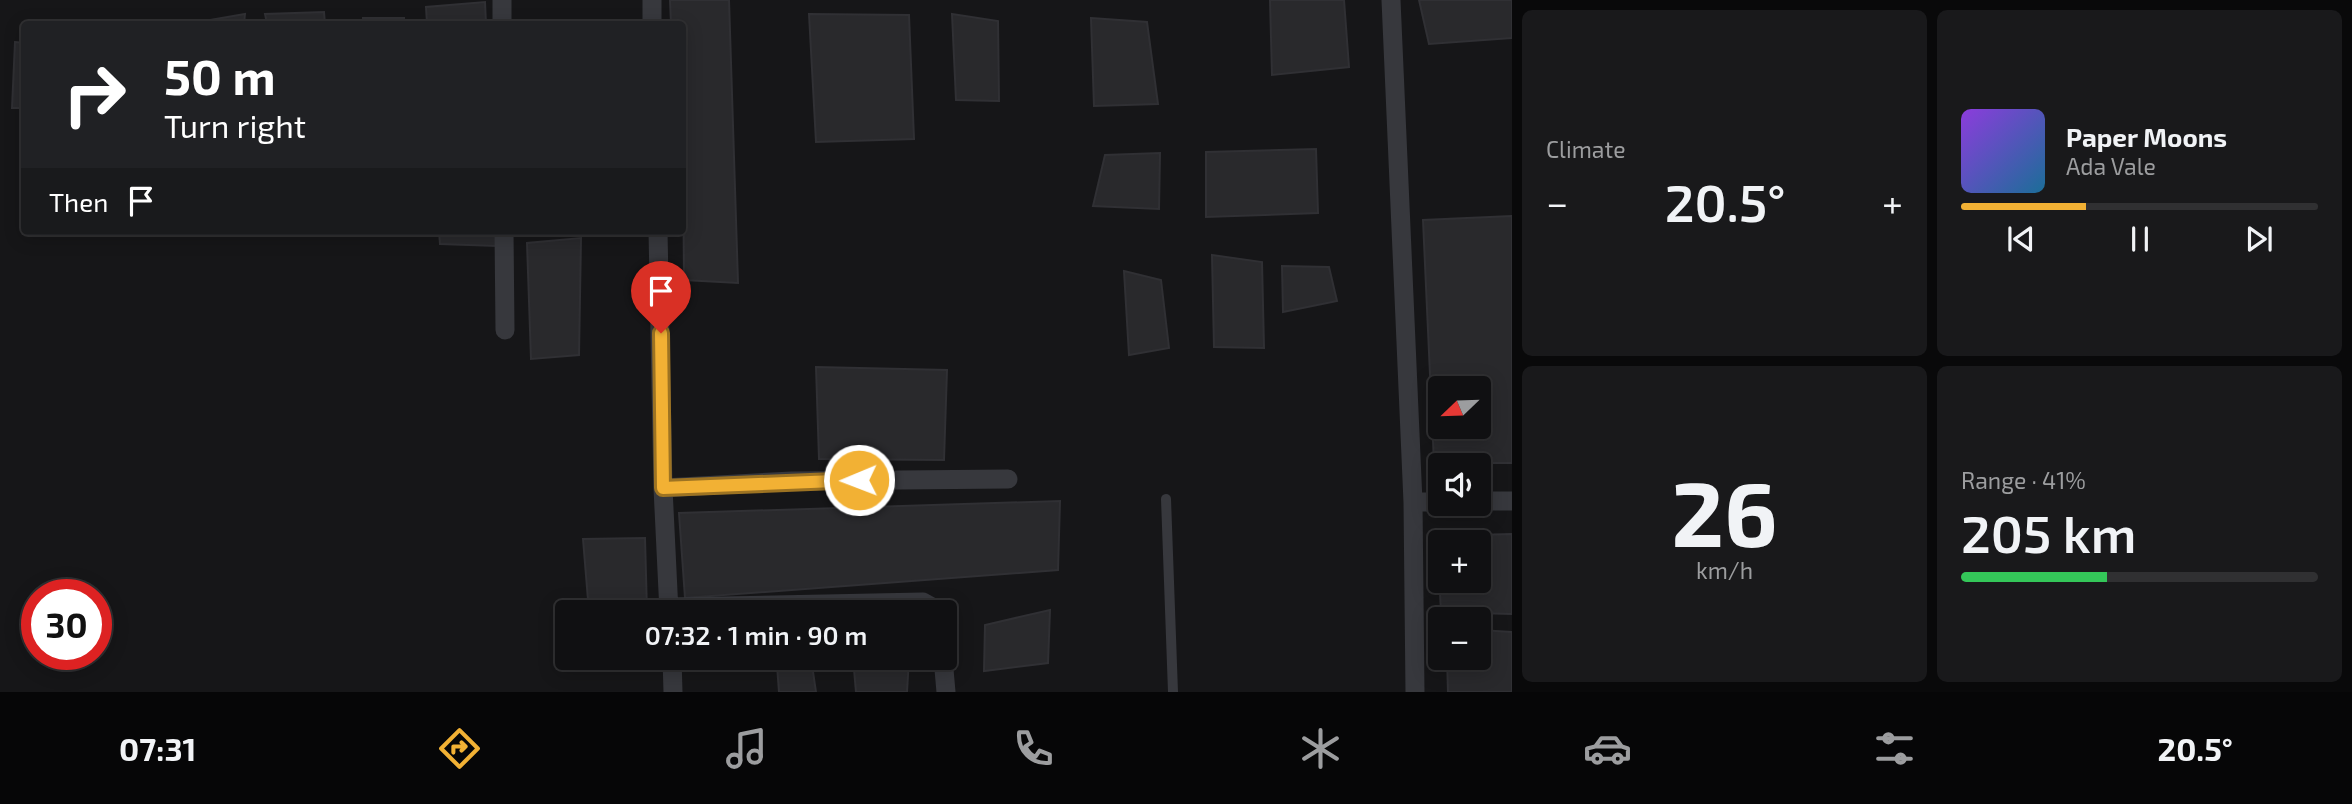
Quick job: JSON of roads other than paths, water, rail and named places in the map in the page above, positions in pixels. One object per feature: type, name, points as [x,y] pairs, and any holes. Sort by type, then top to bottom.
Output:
[{"type":"street","points":[[502,0],[502,21]]},
{"type":"street","points":[[652,0],[652,21]]},
{"type":"street","points":[[1391,0],[1413,502],[1415,692]]},
{"type":"street","points":[[504,235],[505,330]]},
{"type":"street","points":[[658,235],[663,488],[669,600]]},
{"type":"street","points":[[663,488],[817,481],[1008,479]]},
{"type":"street","points":[[1491,501],[1512,501]]},
{"type":"street","points":[[1413,502],[1428,502]]},
{"type":"street","points":[[672,670],[673,692]]},
{"type":"street","points":[[944,670],[946,692]]},
{"type":"lane","points":[[1166,499],[1173,692]]}]
